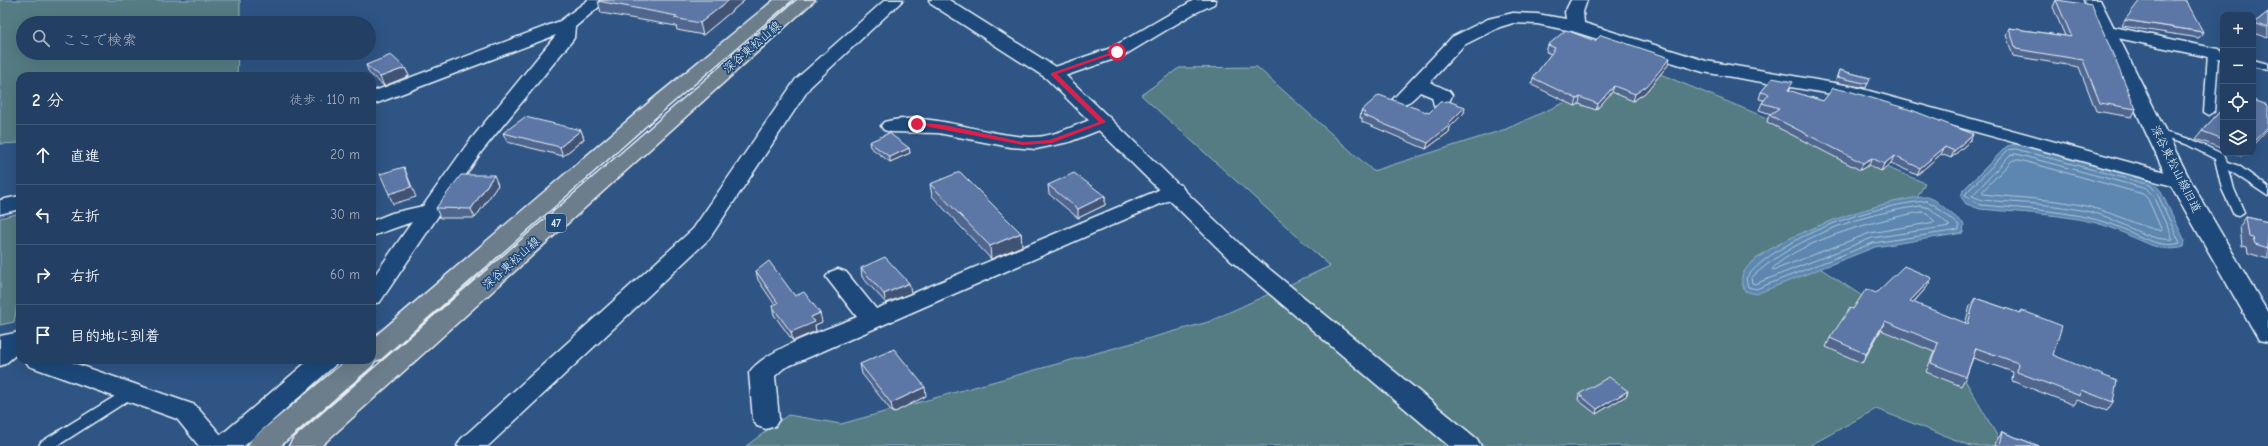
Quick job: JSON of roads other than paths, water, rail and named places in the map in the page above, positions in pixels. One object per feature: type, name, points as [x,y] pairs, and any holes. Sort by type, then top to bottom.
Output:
[{"type":"main road","name":"深谷東松山線","points":[[376,350],[660,103],[784,0]]},
{"type":"main road","name":"深谷東松山線","points":[[303,446],[723,72],[808,0]]},
{"type":"main road","points":[[262,446],[358,364]]},
{"type":"street","points":[[376,96],[566,25],[599,0]]},
{"type":"street","points":[[471,446],[701,234],[803,83],[895,0]]},
{"type":"street","points":[[938,0],[1053,74],[1238,255],[1466,446]]},
{"type":"street","points":[[1053,74],[1117,52],[1187,10],[1208,0]]},
{"type":"street","points":[[1575,26],[1574,12],[1579,0]]},
{"type":"street","name":"深谷東松山線旧道","points":[[2092,0],[2109,31],[2180,182],[2268,334]]},
{"type":"street","points":[[1404,99],[1458,41],[1494,23],[1523,18],[1575,26],[1703,66],[1851,92],[2180,182]]},
{"type":"street","points":[[376,290],[429,211],[475,147],[565,38],[566,25]]},
{"type":"street","points":[[2109,31],[2218,54]]},
{"type":"street","points":[[1419,84],[1442,95],[1441,101]]},
{"type":"street","points":[[892,126],[917,124],[945,127],[1030,143],[1050,141],[1103,122]]},
{"type":"street","points":[[766,419],[762,373],[775,362],[1173,190]]},
{"type":"street","points":[[0,207],[16,203]]},
{"type":"street","points":[[376,227],[400,218],[429,211]]},
{"type":"street","points":[[838,277],[872,320]]},
{"type":"street","points":[[50,364],[186,412],[214,446]]},
{"type":"street","points":[[226,446],[320,364]]},
{"type":"lane","points":[[2209,112],[2218,54]]},
{"type":"lane","points":[[2256,64],[2268,67]]},
{"type":"lane","points":[[2156,133],[2177,136],[2204,147],[2220,157],[2228,189],[2238,212]]},
{"type":"lane","points":[[2222,164],[2235,168],[2268,193]]},
{"type":"lane","points":[[46,446],[130,392]]},
{"type":"water","points":[[2016,144],[2153,182],[2160,190],[2185,241],[2184,247],[2166,249],[2158,247],[2102,225],[2068,217],[1980,209],[1966,204],[1961,197],[1963,190],[2007,146]]},
{"type":"water","points":[[1928,197],[1935,200],[1964,224],[1963,233],[1875,247],[1756,294],[1745,291],[1742,284],[1742,277],[1751,263],[1770,249],[1826,223],[1857,212],[1911,198]]}]
